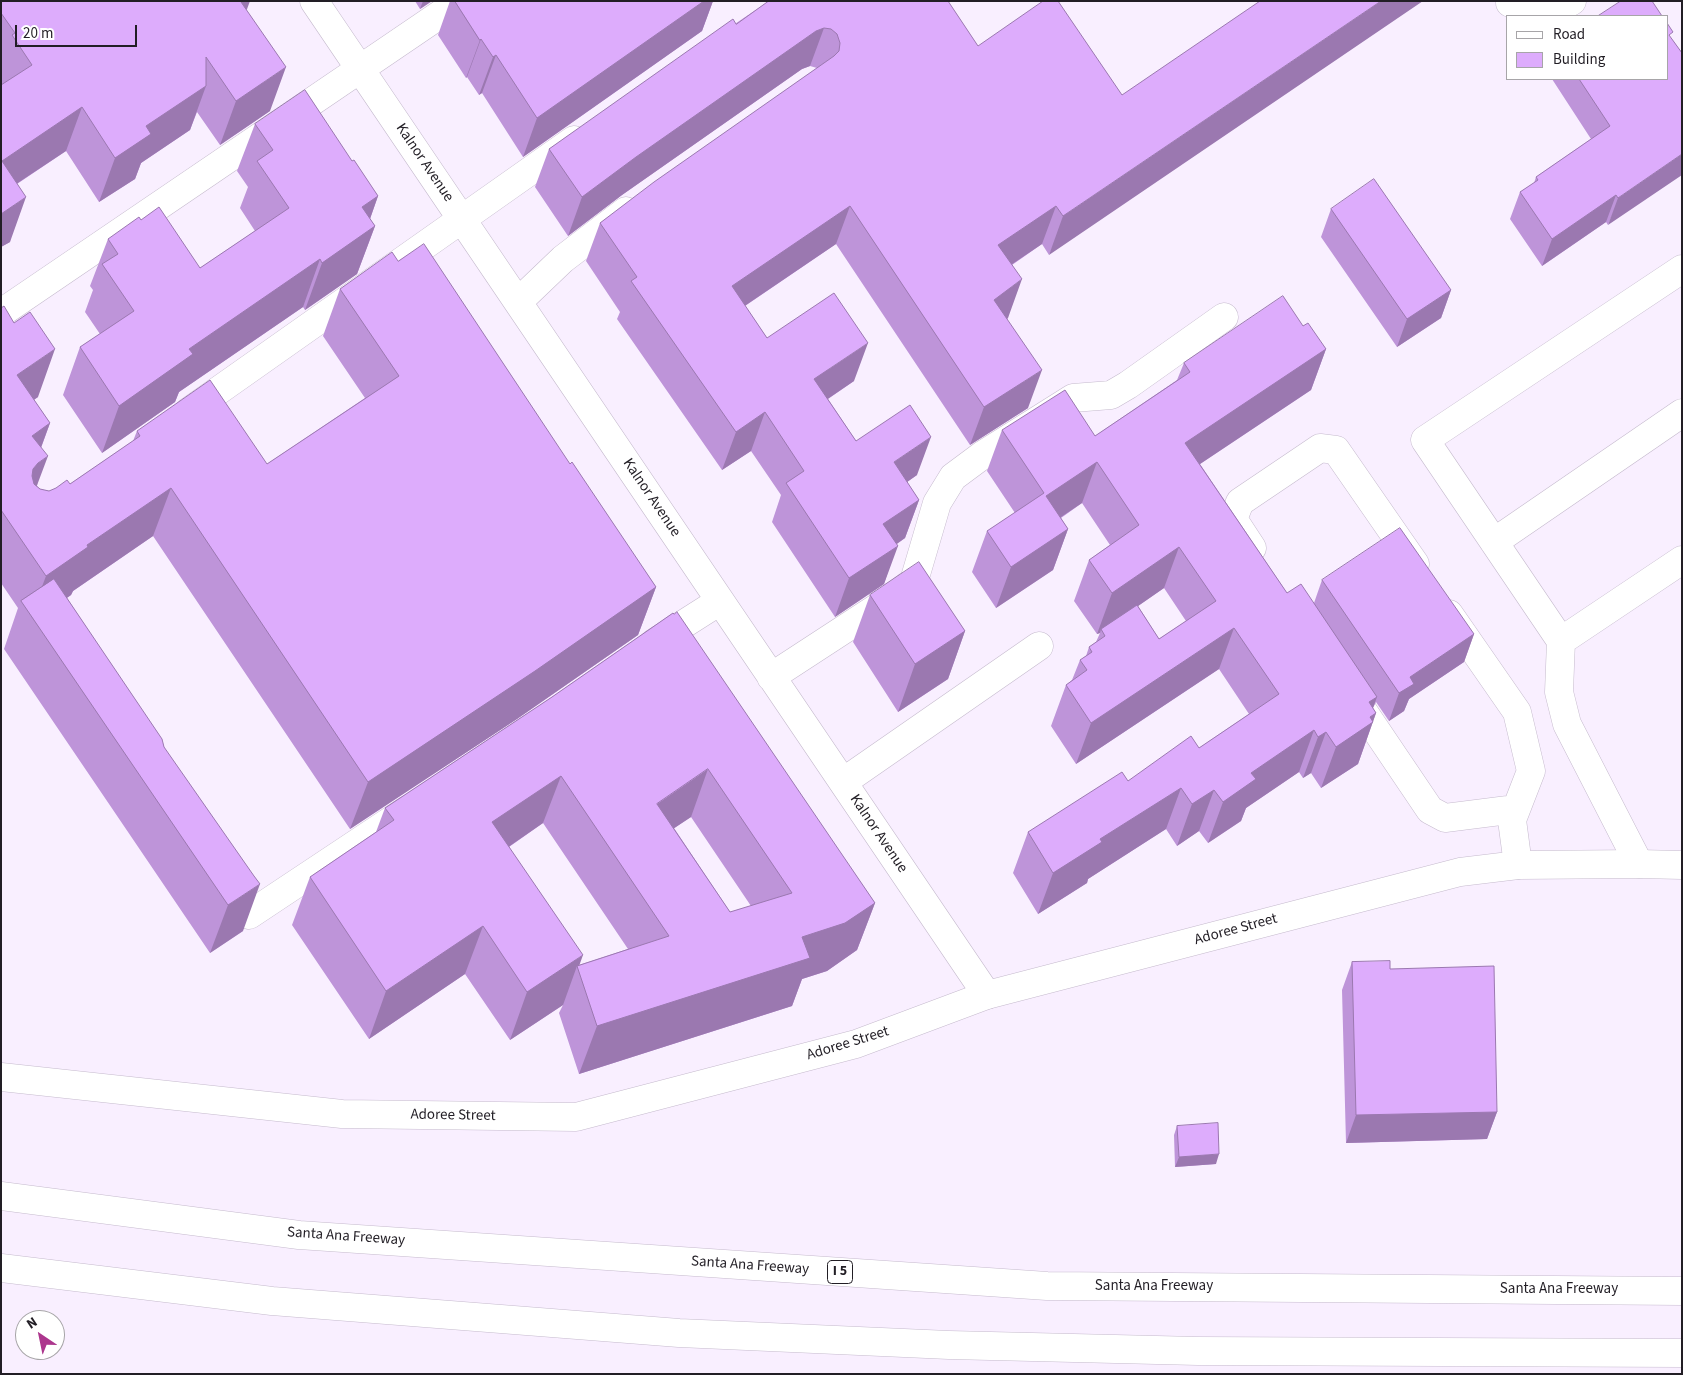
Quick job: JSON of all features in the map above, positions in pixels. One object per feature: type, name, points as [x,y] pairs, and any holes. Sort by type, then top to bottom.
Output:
[{"type":"main road","name":"Kalnor Avenue","points":[[314,1],[987,995]]},
{"type":"main road","points":[[1,313],[460,1]]},
{"type":"main road","points":[[1510,3],[1565,5],[1572,1]]},
{"type":"main road","points":[[168,425],[592,127]]},
{"type":"main road","points":[[518,302],[563,259],[646,197]]},
{"type":"main road","points":[[1639,864],[1567,724],[1559,692],[1561,642],[1425,440],[1682,270]]},
{"type":"main road","points":[[772,677],[890,600],[914,582],[937,503],[953,477],[984,454],[1073,398],[1111,395],[1128,386],[1224,317]]},
{"type":"main road","points":[[1494,542],[1682,414]]},
{"type":"main road","points":[[1266,568],[1233,519],[1240,502],[1320,448],[1336,450],[1517,712],[1531,771],[1512,820],[1518,866]]},
{"type":"main road","points":[[1561,642],[1682,560]]},
{"type":"main road","points":[[632,659],[720,600]]},
{"type":"main road","points":[[843,782],[1039,646]]},
{"type":"main road","points":[[1337,673],[1430,810],[1445,818],[1516,810]]},
{"type":"main road","points":[[216,867],[249,915],[428,797]]},
{"type":"main road","name":"Adoree Street","points":[[1,1076],[342,1114],[576,1117],[856,1044],[987,995],[1460,872],[1518,866],[1682,865]]},
{"type":"main road","name":"Santa Ana Freeway","points":[[1,1196],[299,1235],[1046,1286],[1682,1292]]},
{"type":"main road","points":[[1,1268],[272,1301],[688,1333],[950,1345],[1198,1351],[1682,1353]]},
{"type":"building","points":[[1,1],[242,1],[286,67],[236,101],[206,57],[206,86],[146,126],[151,134],[115,158],[82,107],[2,161],[26,197],[1,214],[1,85],[32,65],[12,35],[15,33],[1,13]]},
{"type":"building","points":[[455,1],[704,1],[537,118],[496,55],[493,57],[480,40]]},
{"type":"building","points":[[769,1],[948,1],[978,46],[1043,1],[1058,1],[1122,95],[1260,1],[1381,1],[1063,216],[1056,206],[998,245],[1022,279],[994,300],[1042,370],[984,407],[850,206],[732,286],[767,338],[834,293],[868,343],[814,379],[856,441],[910,405],[931,437],[894,462],[919,500],[883,524],[898,546],[849,578],[786,483],[804,471],[765,412],[736,432],[631,281],[637,277],[600,223],[654,182],[834,56],[839,51],[840,43],[837,34],[831,29],[824,28],[816,31],[582,197],[549,149],[733,19],[736,24]]},
{"type":"building","points":[[1621,1],[1652,1],[1661,15],[1600,15]]},
{"type":"building","points":[[1668,24],[1673,32],[1669,35],[1682,53],[1682,154],[1618,198],[1616,195],[1552,239],[1520,192],[1538,180],[1536,177],[1610,126],[1580,80],[1668,80]]},
{"type":"building","points":[[305,90],[352,161],[354,160],[378,196],[362,207],[375,226],[322,263],[320,259],[189,349],[193,354],[119,406],[80,347],[134,311],[102,264],[118,254],[108,239],[139,217],[141,220],[159,207],[200,268],[289,208],[257,161],[273,150],[255,124]]},
{"type":"building","points":[[1374,179],[1451,290],[1407,319],[1331,209]]},
{"type":"building","points":[[424,244],[570,464],[572,462],[656,587],[535,671],[368,782],[171,488],[87,545],[88,547],[46,576],[1,510],[1,308],[4,306],[14,323],[30,312],[55,349],[17,375],[50,423],[32,436],[48,456],[33,469],[34,484],[40,489],[49,491],[67,480],[70,484],[140,436],[137,431],[210,380],[267,464],[399,376],[340,289],[392,252],[398,261]]},
{"type":"building","points":[[1283,296],[1303,326],[1308,323],[1326,349],[1185,443],[1287,593],[1301,584],[1377,697],[1369,702],[1376,713],[1370,717],[1373,722],[1336,747],[1326,732],[1318,737],[1314,730],[1251,773],[1256,779],[1223,802],[1214,790],[1192,804],[1181,788],[1100,839],[1102,842],[1053,873],[1028,832],[1122,772],[1128,781],[1191,736],[1199,748],[1279,694],[1234,628],[1091,723],[1066,685],[1087,670],[1080,660],[1092,652],[1089,647],[1105,636],[1101,629],[1137,605],[1159,639],[1216,601],[1179,547],[1112,593],[1089,560],[1139,525],[1097,462],[1046,496],[1068,529],[1011,567],[987,531],[1044,493],[1002,430],[1065,390],[1095,436],[1190,372],[1184,363]]},
{"type":"building","points":[[1400,528],[1474,634],[1410,677],[1414,684],[1399,693],[1322,580]]},
{"type":"building","points":[[919,562],[965,631],[915,664],[870,595]]},
{"type":"building","points":[[54,579],[162,739],[164,747],[260,884],[228,905],[21,601]]},
{"type":"building","points":[[677,612],[875,903],[845,923],[802,937],[810,958],[597,1026],[577,966],[669,936],[561,776],[492,822],[583,955],[527,992],[483,926],[386,991],[310,877],[394,820],[385,808]],"holes":[[[708,769],[792,893],[730,912],[657,804]]]},
{"type":"building","points":[[1390,961],[1390,969],[1494,966],[1497,1112],[1356,1115],[1352,962]]},
{"type":"building","points":[[1218,1123],[1219,1154],[1179,1157],[1177,1126]]}]
